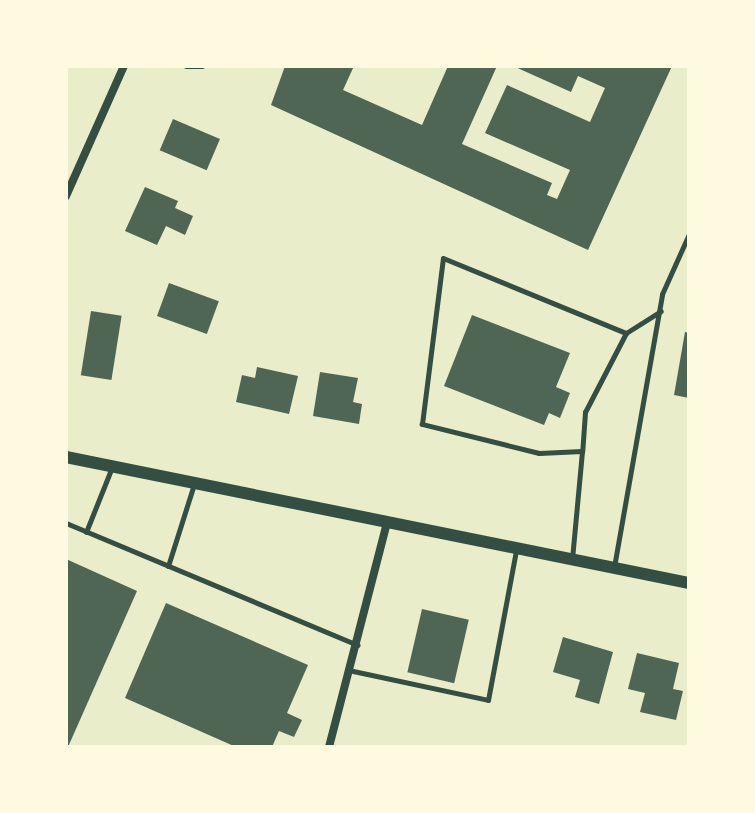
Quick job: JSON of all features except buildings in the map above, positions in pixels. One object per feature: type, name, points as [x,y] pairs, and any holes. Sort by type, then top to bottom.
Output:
[{"type":"street","points":[[66,196],[124,66]]},
{"type":"street","points":[[66,457],[689,583]]},
{"type":"street","points":[[329,747],[353,671],[387,523]]},
{"type":"lane","points":[[186,66],[202,66]]},
{"type":"lane","points":[[614,568],[662,294],[689,234]]},
{"type":"lane","points":[[582,451],[539,453],[422,424],[443,258],[626,333]]},
{"type":"lane","points":[[572,560],[585,412],[626,333],[661,311]]},
{"type":"lane","points":[[86,532],[112,466]]},
{"type":"lane","points":[[168,566],[195,483]]},
{"type":"lane","points":[[66,523],[358,646]]},
{"type":"lane","points":[[353,671],[488,700],[516,549]]}]
